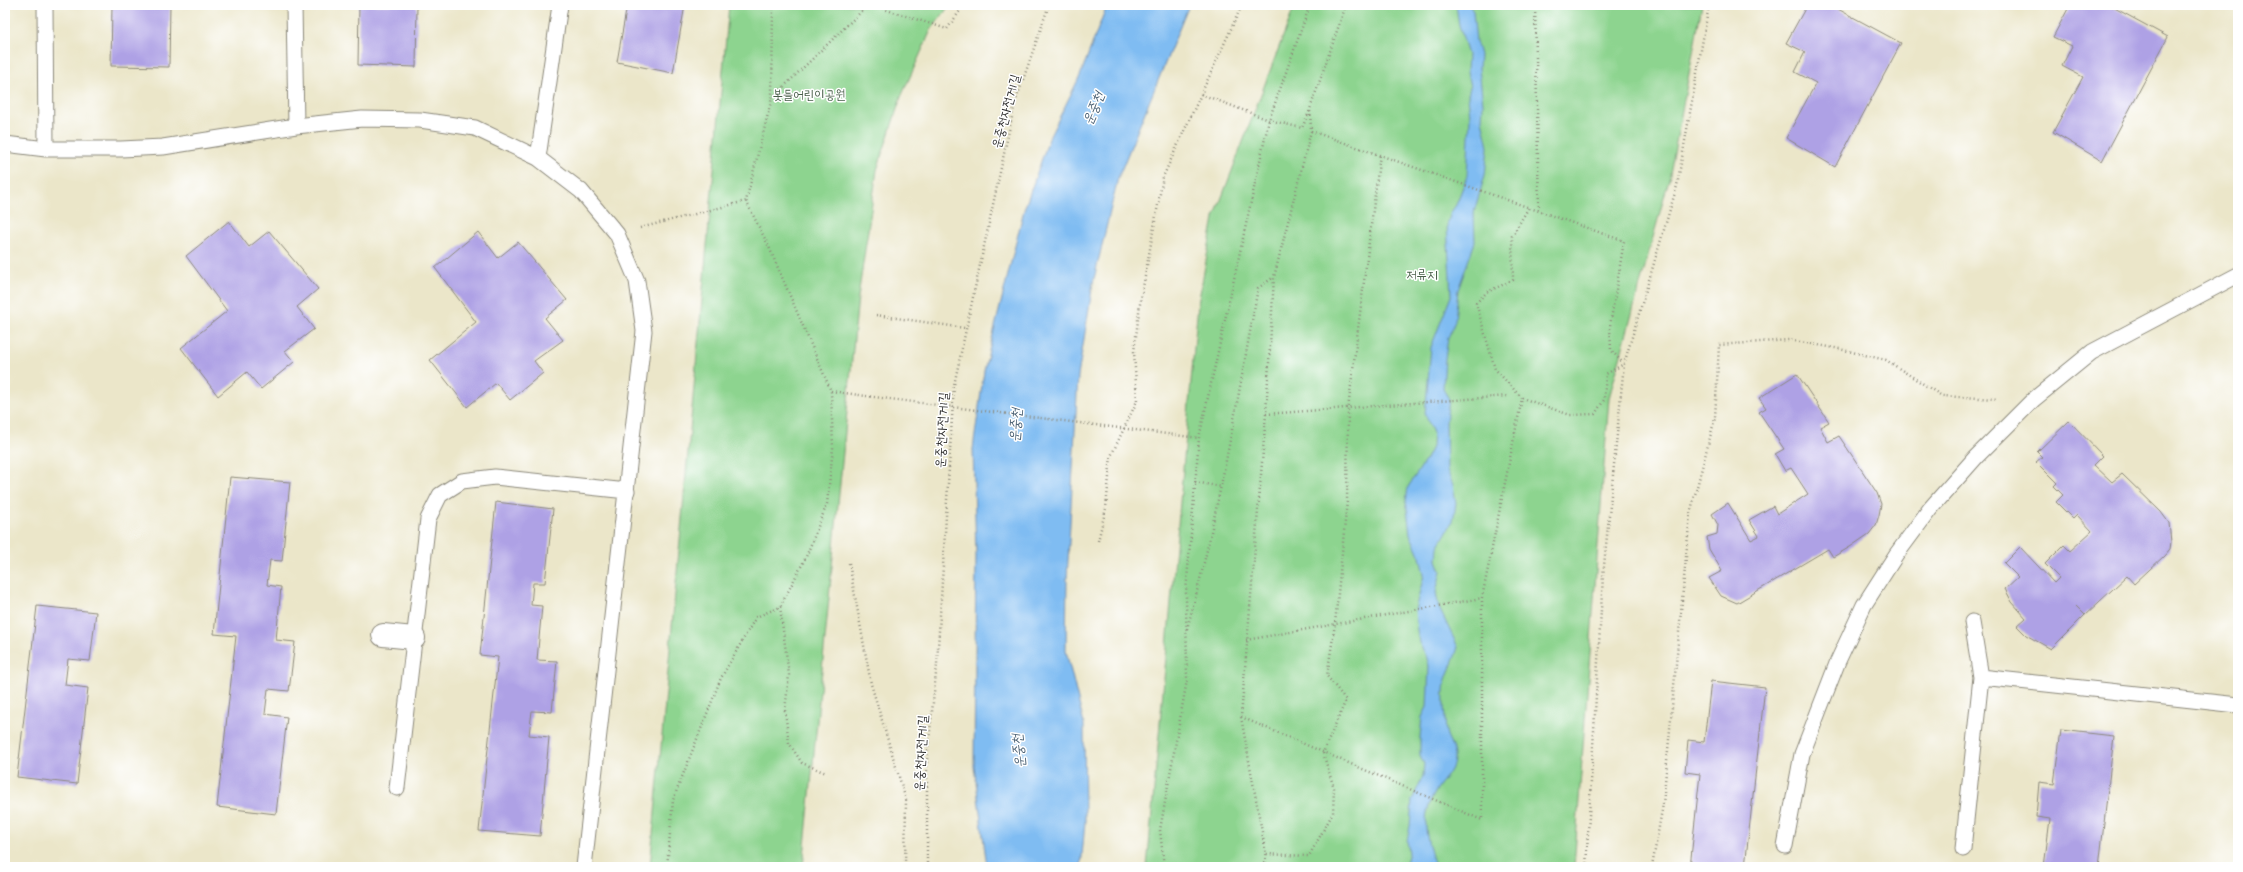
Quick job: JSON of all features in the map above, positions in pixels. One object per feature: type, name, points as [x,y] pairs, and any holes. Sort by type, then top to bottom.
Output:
[{"type":"street","points":[[383,635],[414,638]]},
{"type":"lane","points":[[45,5],[46,149]]},
{"type":"lane","points":[[294,5],[296,126]]},
{"type":"lane","points":[[538,158],[560,5]]},
{"type":"lane","points":[[5,144],[46,149],[121,149],[163,147],[296,126],[362,119],[420,120],[475,128],[538,158],[581,191],[617,234],[637,281],[644,331],[584,867]]},
{"type":"lane","points":[[1785,846],[1802,754],[1838,661],[1864,605],[1896,555],[1930,509],[1976,458],[2033,400],[2092,352],[2238,275]]},
{"type":"lane","points":[[397,788],[428,520],[440,495],[462,481],[495,477],[627,491]]},
{"type":"lane","points":[[1963,849],[1981,678],[1972,622]]},
{"type":"lane","points":[[1981,678],[2238,704]]},
{"type":"path","points":[[774,5],[772,98],[746,201],[769,247],[831,391],[833,448],[827,504],[806,557],[780,607],[789,675],[785,710],[789,743],[802,764],[826,774]]},
{"type":"path","points":[[772,98],[869,5],[947,29],[964,5]]},
{"type":"path","name":"운중천자전거1길","points":[[927,867],[927,760],[937,664],[954,385],[1014,103],[1049,5]]},
{"type":"path","points":[[1098,541],[1106,508],[1111,456],[1137,401],[1134,352],[1140,304],[1163,177],[1242,5]]},
{"type":"path","points":[[1164,867],[1160,830],[1187,680],[1186,592],[1199,438],[1269,120],[1310,5]]},
{"type":"path","points":[[1201,94],[1269,120],[1302,128],[1346,5]]},
{"type":"path","points":[[1535,5],[1539,211]]},
{"type":"path","points":[[1586,867],[1603,576],[1624,364],[1677,186],[1709,5]]},
{"type":"path","points":[[1265,867],[1266,854],[1240,717],[1266,414],[1274,277],[1311,131],[1310,109]]},
{"type":"path","points":[[1311,131],[1406,163],[1624,241],[1610,326],[1611,350],[1624,364]]},
{"type":"path","points":[[1266,854],[1309,856],[1333,813],[1334,788],[1323,753],[1346,700],[1326,676],[1335,624],[1347,501],[1348,409],[1380,154]]},
{"type":"path","points":[[617,234],[746,201]]},
{"type":"path","points":[[1529,207],[1512,236],[1513,280],[1487,292],[1476,303],[1495,369],[1522,398],[1570,415],[1595,414],[1604,400],[1606,374],[1624,364]]},
{"type":"path","points":[[1186,633],[1205,563],[1222,487],[1258,288],[1274,277]]},
{"type":"path","points":[[876,315],[965,328]]},
{"type":"path","points":[[1652,867],[1663,804],[1690,514],[1715,418],[1719,345],[1789,340],[1834,348],[1886,360],[1942,396],[2033,400]]},
{"type":"path","points":[[831,391],[1199,438]]},
{"type":"path","points":[[1266,414],[1364,408],[1508,396]]},
{"type":"path","points":[[1240,717],[1482,820],[1482,598],[1522,398]]},
{"type":"path","points":[[1195,482],[1222,487]]},
{"type":"path","points":[[849,563],[871,684],[906,800],[905,867]]},
{"type":"path","points":[[1246,640],[1482,598]]},
{"type":"path","points":[[666,867],[673,800],[721,678],[756,617],[780,607]]},
{"type":"green space","name":"봇들어린이공원","points":[[729,5],[950,5],[931,30],[901,97],[877,170],[858,297],[803,867],[650,867]]},
{"type":"green space","name":"저류지","points":[[1295,5],[1702,5],[1669,179],[1609,398],[1574,867],[1147,867],[1198,304],[1214,218]]},
{"type":"water","name":"운중천","points":[[1107,5],[1189,5],[1118,178],[1093,283],[1078,376],[1067,579],[1066,651],[1084,724],[1085,822],[1081,867],[987,867],[974,766],[976,553],[973,449],[984,371],[1024,210],[1050,136],[1080,76]]},
{"type":"water","points":[[1456,5],[1469,5],[1473,11],[1476,41],[1480,55],[1479,68],[1483,104],[1482,120],[1488,147],[1485,175],[1474,212],[1475,242],[1458,290],[1455,321],[1448,338],[1443,389],[1449,399],[1446,422],[1447,470],[1453,485],[1456,504],[1453,521],[1438,547],[1437,560],[1441,571],[1436,592],[1439,608],[1458,647],[1445,682],[1444,689],[1446,731],[1452,747],[1454,760],[1452,769],[1438,787],[1431,801],[1426,820],[1427,838],[1435,867],[1405,867],[1409,852],[1407,841],[1412,800],[1423,776],[1424,764],[1420,755],[1420,738],[1422,717],[1427,707],[1429,666],[1426,655],[1419,643],[1415,610],[1424,575],[1420,557],[1410,534],[1406,501],[1408,487],[1425,461],[1432,447],[1433,433],[1425,414],[1431,347],[1451,296],[1447,225],[1451,212],[1456,205],[1467,176],[1470,117],[1468,95],[1470,87],[1467,72],[1468,54],[1459,25]]},
{"type":"building","points":[[112,5],[170,5],[169,67],[111,66]]},
{"type":"building","points":[[359,5],[417,5],[416,67],[358,65]]},
{"type":"building","points":[[627,5],[685,5],[673,73],[617,62]]},
{"type":"building","points":[[1807,5],[1836,5],[1836,8],[1901,43],[1835,167],[1786,138],[1816,83],[1795,72],[1805,52],[1786,43]]},
{"type":"building","points":[[2070,5],[2109,5],[2168,37],[2102,161],[2053,132],[2083,77],[2062,66],[2072,46],[2053,37]]},
{"type":"building","points":[[229,221],[249,247],[269,231],[318,289],[297,307],[314,329],[285,351],[294,362],[261,389],[247,372],[218,396],[181,348],[227,311],[186,256]]},
{"type":"building","points":[[478,232],[498,258],[518,242],[567,300],[545,318],[563,340],[534,361],[543,373],[510,400],[496,383],[467,407],[430,360],[476,322],[435,268]]},
{"type":"building","points":[[1797,374],[1829,422],[1820,427],[1828,442],[1839,436],[1877,493],[1881,504],[1879,515],[1876,525],[1869,534],[1850,547],[1833,557],[1828,549],[1737,603],[1721,596],[1709,578],[1722,571],[1709,549],[1707,537],[1717,534],[1718,525],[1712,514],[1728,503],[1751,540],[1759,536],[1749,520],[1773,506],[1777,514],[1808,494],[1791,468],[1785,471],[1775,454],[1784,449],[1759,412],[1766,408],[1759,398]]},
{"type":"building","points":[[2069,421],[2103,456],[2094,465],[2112,482],[2122,474],[2161,512],[2169,523],[2171,542],[2170,549],[2164,556],[2134,584],[2127,576],[2051,649],[2026,635],[2017,626],[2026,618],[2012,602],[2005,589],[2018,577],[2004,563],[2020,547],[2054,583],[2059,578],[2045,564],[2064,545],[2070,551],[2092,531],[2077,515],[2073,519],[2056,502],[2063,495],[2054,486],[2057,483],[2036,462],[2042,457],[2037,452]]},
{"type":"building","points":[[230,477],[290,482],[282,561],[270,560],[267,585],[281,587],[276,640],[295,642],[289,691],[268,689],[265,714],[287,717],[276,814],[217,807],[236,636],[214,634]]},
{"type":"building","points":[[496,502],[553,509],[545,583],[533,583],[531,605],[542,606],[537,660],[557,661],[552,712],[532,711],[529,735],[549,737],[540,836],[479,831],[498,657],[480,655]]},
{"type":"building","points":[[37,606],[96,612],[90,661],[68,659],[65,685],[88,688],[77,784],[17,777]]},
{"type":"building","points":[[1711,681],[1765,687],[1745,867],[1690,867],[1700,774],[1685,772],[1688,740],[1704,742]]},
{"type":"building","points":[[2061,730],[2114,736],[2099,867],[2044,867],[2050,819],[2036,817],[2039,782],[2054,784]]}]
